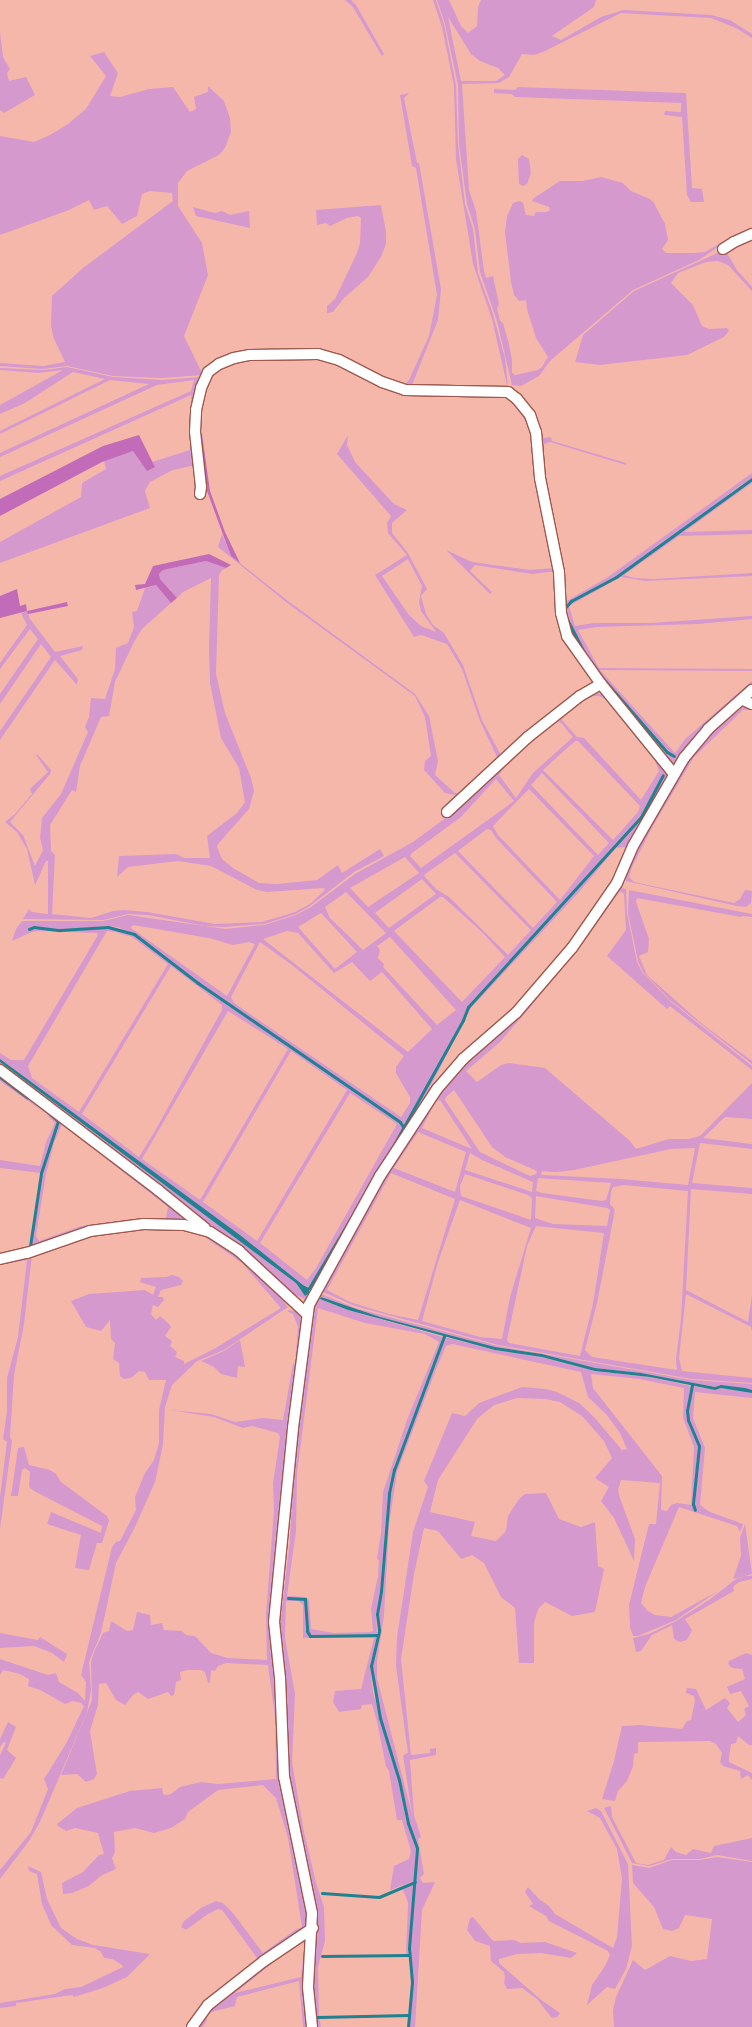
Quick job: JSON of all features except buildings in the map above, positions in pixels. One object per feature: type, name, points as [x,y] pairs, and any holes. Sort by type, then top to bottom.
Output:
[{"type":"street","points":[[723,249],[752,234]]},
{"type":"street","points":[[200,494],[195,432],[201,388],[208,372],[218,364],[234,358],[250,355],[318,354],[339,360],[382,382],[405,390],[508,392],[518,399],[530,415],[536,432],[540,478],[559,572],[560,606],[567,636],[601,684],[674,774]]},
{"type":"street","points":[[447,812],[528,737],[580,696],[601,684]]},
{"type":"street","points":[[312,2027],[308,1987],[312,1913],[284,1777],[280,1678],[274,1622],[285,1523],[288,1474],[307,1314],[312,1298],[342,1242],[422,1109],[450,1071],[476,1046],[505,1023],[537,989],[591,923],[617,883],[633,846],[674,774],[696,742],[747,702],[752,690]]},
{"type":"street","points":[[0,1070],[210,1232],[246,1256],[307,1314]]},
{"type":"street","points":[[0,1259],[27,1253],[78,1234],[102,1229],[144,1224],[171,1224],[184,1225],[210,1232]]},
{"type":"street","points":[[192,2027],[208,2005],[271,1956],[312,1928]]},
{"type":"shaded area","points":[[345,0],[351,0],[356,5],[384,54],[382,56],[353,7]]},
{"type":"shaded area","points":[[433,0],[436,0],[444,24],[456,85],[458,144],[465,204],[473,229],[478,273],[492,311],[505,358],[508,387],[504,389],[434,391],[404,388],[385,382],[340,359],[309,351],[236,354],[218,362],[204,373],[202,369],[233,352],[250,349],[312,349],[341,357],[385,378],[405,384],[409,380],[429,336],[437,295],[416,168],[412,166],[400,95],[409,93],[404,98],[417,163],[419,163],[441,289],[438,320],[412,385],[434,388],[507,385],[492,319],[473,264],[456,159],[454,86],[442,27]]},
{"type":"shaded area","points":[[437,0],[449,0],[461,26],[468,33],[477,26],[478,7],[481,0],[596,0],[594,7],[552,36],[561,40],[601,17],[623,10],[711,15],[730,20],[752,34],[752,38],[736,28],[711,18],[621,13],[543,52],[534,55],[522,54],[509,77],[499,83],[462,84],[469,190],[476,211],[484,271],[486,278],[493,276],[499,304],[497,308],[509,344],[512,373],[515,375],[538,370],[548,357],[536,338],[526,300],[519,301],[514,295],[511,282],[505,232],[507,216],[513,203],[520,201],[523,203],[526,215],[534,216],[536,212],[547,212],[550,210],[549,207],[532,201],[534,198],[560,181],[583,181],[601,177],[623,183],[631,191],[650,199],[654,203],[665,224],[668,240],[662,249],[666,253],[705,252],[717,245],[718,247],[699,260],[633,290],[550,361],[539,376],[521,386],[512,385],[497,321],[480,272],[475,229],[467,204],[459,144],[458,85],[445,24]],"holes":[[[448,17],[471,54],[480,61],[498,68],[505,75],[496,81],[461,81]]]},
{"type":"shaded area","points":[[0,32],[3,57],[10,69],[7,73],[9,81],[26,77],[35,95],[4,113],[0,110]]},
{"type":"shaded area","points":[[104,52],[118,73],[110,96],[120,97],[149,89],[173,87],[190,112],[196,109],[194,97],[208,92],[208,86],[224,101],[230,118],[231,132],[225,148],[219,155],[187,171],[178,183],[178,206],[202,243],[208,275],[184,336],[203,375],[162,378],[113,376],[67,366],[42,369],[0,366],[0,363],[43,366],[65,362],[54,339],[51,326],[52,296],[83,268],[173,201],[172,193],[150,191],[142,194],[137,216],[122,224],[107,206],[94,210],[89,200],[69,210],[0,235],[0,136],[34,142],[68,124],[86,109],[106,76],[90,56]]},
{"type":"shaded area","points":[[518,87],[686,93],[692,188],[702,189],[704,202],[691,202],[687,195],[682,117],[664,115],[665,111],[681,112],[681,103],[515,97],[512,94],[494,93],[494,89],[515,90]]},
{"type":"shaded area","points":[[522,155],[529,159],[531,173],[527,184],[523,186],[519,184],[518,159]]},
{"type":"shaded area","points":[[381,205],[386,232],[386,244],[381,257],[368,277],[344,298],[333,312],[327,313],[327,306],[335,299],[357,253],[360,243],[361,218],[358,216],[347,218],[330,226],[326,223],[317,225],[316,210]]},
{"type":"shaded area","points":[[193,207],[215,213],[222,211],[230,215],[249,211],[250,228],[196,216]]},
{"type":"shaded area","points":[[724,250],[737,270],[752,287],[752,291],[728,265],[718,261],[706,262],[678,273],[671,283],[693,305],[702,326],[709,329],[727,328],[729,331],[724,337],[687,355],[600,365],[575,362],[583,335],[634,291]]},
{"type":"shaded area","points":[[67,367],[113,377],[162,380],[200,377],[196,465],[173,470],[150,482],[145,491],[150,508],[0,563],[0,542],[81,497],[82,483],[106,469],[104,461],[133,450],[155,467],[152,462],[190,450],[191,395],[0,481],[0,476],[191,391],[194,380],[157,385],[0,457],[0,453],[149,384],[110,380],[0,434],[0,431],[105,379],[73,372],[25,403],[0,414],[0,405],[63,370],[38,373],[0,370],[0,368],[43,370]]},
{"type":"shaded area","points":[[369,381],[380,385],[509,395],[533,426],[557,571],[532,574],[475,565],[470,571],[492,592],[490,594],[446,550],[472,562],[530,570],[554,568],[539,498],[529,427],[513,401],[502,396],[402,394]]},
{"type":"shaded area","points":[[198,431],[202,434],[210,491],[225,532],[240,563],[231,556],[207,491]]},
{"type":"shaded area","points":[[139,435],[155,467],[147,471],[133,451],[102,462],[0,516],[0,499],[103,446]]},
{"type":"shaded area","points":[[348,435],[347,445],[355,462],[394,504],[407,510],[392,523],[392,533],[408,553],[427,589],[421,596],[426,614],[433,625],[444,633],[463,665],[482,720],[502,757],[470,786],[497,757],[480,721],[462,669],[447,644],[421,635],[414,637],[375,575],[407,555],[388,533],[387,523],[391,516],[337,454]],"holes":[[[408,559],[422,586],[419,602],[421,611],[436,632],[421,626],[409,615],[382,576]]]},
{"type":"shaded area","points":[[551,437],[552,441],[626,463],[626,465],[550,442],[544,444],[544,466],[561,555],[565,602],[608,577],[752,473],[752,478],[707,512],[616,576],[571,601],[563,608],[567,622],[597,674],[567,626],[562,611],[558,553],[540,459],[540,442],[544,438]]},
{"type":"shaded area","points":[[752,480],[752,483],[684,532],[752,530],[752,534],[679,536],[624,575],[634,578],[653,579],[752,573],[752,576],[646,581],[621,577],[569,606],[575,626],[594,623],[651,623],[752,616],[752,619],[698,624],[596,627],[578,630],[599,668],[752,669],[752,671],[600,670],[675,753],[685,739],[752,681],[752,685],[702,731],[673,765],[670,764],[644,729],[597,674],[667,753],[674,757],[599,673],[578,639],[565,608],[571,602],[617,577]]},
{"type":"shaded area","points":[[222,534],[231,556],[288,601],[415,694],[429,716],[438,761],[435,775],[455,793],[462,793],[466,790],[460,796],[445,793],[424,770],[425,761],[431,756],[425,717],[415,696],[286,602],[218,547]]},
{"type":"shaded area","points":[[209,554],[231,565],[226,568],[206,561],[163,570],[159,574],[160,579],[177,598],[171,603],[156,585],[136,590],[135,585],[145,584],[153,566]]},
{"type":"shaded area","points":[[206,561],[226,568],[221,571],[219,576],[216,674],[225,713],[251,778],[254,791],[249,809],[218,844],[217,847],[222,859],[233,868],[259,883],[276,884],[317,880],[338,865],[342,873],[380,849],[384,856],[354,872],[310,906],[296,914],[264,924],[225,927],[205,926],[148,915],[128,914],[103,920],[23,919],[29,909],[32,912],[48,914],[48,861],[46,861],[35,885],[27,849],[17,832],[5,822],[15,814],[32,794],[30,789],[48,772],[37,754],[51,770],[50,774],[10,822],[23,835],[35,866],[43,850],[40,838],[42,818],[61,794],[88,732],[85,727],[89,717],[91,698],[105,699],[115,669],[116,648],[128,643],[134,627],[132,612],[137,611],[145,588],[156,585],[171,603],[142,629],[134,642],[115,682],[109,716],[101,717],[80,766],[76,792],[72,790],[50,825],[51,851],[55,855],[52,914],[91,918],[113,911],[124,910],[147,912],[215,924],[262,922],[295,912],[310,904],[325,890],[324,888],[267,892],[257,890],[211,866],[178,861],[128,867],[117,877],[119,856],[176,854],[184,858],[210,858],[207,836],[237,813],[245,802],[239,768],[221,738],[210,683],[211,578],[183,592],[177,598],[160,579],[159,574],[163,570]]},
{"type":"shaded area","points":[[17,589],[20,606],[26,604],[27,611],[0,618],[0,596]]},
{"type":"shaded area","points":[[67,602],[68,606],[28,614],[27,611]]},
{"type":"shaded area","points":[[27,611],[30,619],[55,652],[83,646],[82,650],[60,656],[78,679],[77,685],[55,660],[0,740],[0,731],[51,657],[41,644],[0,704],[0,694],[38,639],[30,629],[0,669],[0,663],[27,625],[21,613]]},
{"type":"shaded area","points":[[598,693],[611,698],[667,769],[667,776],[614,879],[590,920],[534,989],[501,1022],[451,1065],[467,1048],[510,1011],[562,952],[595,909],[611,883],[627,848],[616,848],[579,892],[471,1008],[429,1089],[446,1070],[428,1093],[345,1230],[311,1294],[305,1299],[293,1294],[249,1254],[213,1229],[0,1066],[0,1062],[235,1235],[296,1283],[305,1296],[405,1129],[464,1020],[468,1008],[641,818],[663,775],[640,817],[467,1007],[463,1019],[404,1127],[401,1122],[234,1008],[134,934],[117,927],[108,926],[60,930],[34,926],[27,930],[34,928],[60,931],[108,928],[134,935],[233,1009],[400,1123],[403,1128],[310,1287],[303,1285],[240,1235],[0,1059],[0,1053],[11,1060],[24,1060],[98,935],[97,933],[39,931],[12,941],[16,929],[22,921],[103,921],[128,915],[225,929],[264,925],[296,915],[311,907],[355,874],[413,842],[459,808],[529,739],[581,698]],"holes":[[[593,696],[599,696],[609,701],[633,728],[653,756],[659,771],[641,800],[584,738],[577,737],[562,720],[562,717],[581,702]],[[559,720],[573,737],[533,773],[516,798],[499,775],[511,759]],[[575,741],[578,741],[640,806],[638,812],[613,840],[543,770]],[[542,773],[609,843],[598,855],[531,785]],[[496,779],[514,801],[421,868],[410,856],[412,853],[461,817]],[[529,789],[594,856],[560,900],[498,835],[493,826]],[[487,829],[491,830],[496,838],[557,902],[533,928],[458,851]],[[455,853],[531,930],[508,955],[449,897],[436,889],[424,875]],[[405,857],[419,873],[368,907],[350,888]],[[422,879],[436,894],[389,928],[375,913]],[[346,892],[386,933],[363,950],[330,918],[325,907]],[[440,897],[443,897],[483,933],[505,957],[462,1002],[394,931]],[[321,913],[357,952],[335,969],[298,927]],[[133,925],[209,938],[233,945],[249,942],[255,944],[227,996],[131,928]],[[107,931],[132,937],[168,964],[79,1112],[32,1078],[28,1066]],[[287,931],[298,933],[334,973],[352,962],[370,981],[382,972],[432,1029],[408,1052],[263,939]],[[390,937],[456,1010],[437,1025],[383,967],[384,964],[378,958],[380,950],[377,946]],[[260,942],[292,965],[404,1056],[396,1067],[396,1073],[410,1097],[410,1103],[401,1117],[234,1003],[231,997]],[[171,966],[222,1005],[222,1010],[139,1157],[82,1114]],[[228,1011],[288,1049],[200,1200],[142,1159]],[[291,1051],[347,1090],[257,1241],[203,1202]],[[350,1093],[397,1124],[316,1268],[307,1280],[260,1243]]]},
{"type":"shaded area","points":[[744,706],[752,707],[752,710],[743,710],[694,757],[653,826],[632,867],[629,877],[634,882],[734,903],[740,899],[745,890],[752,891],[751,903],[746,907],[737,906],[626,881],[627,870],[647,829],[681,770],[703,740]]},
{"type":"shaded area","points":[[620,888],[626,889],[627,913],[637,962],[642,972],[670,1001],[752,1066],[752,1070],[670,1006],[667,1009],[607,956],[626,930],[624,894],[620,891],[586,939],[527,1011],[500,1042],[466,1071],[477,1082],[501,1065],[509,1063],[545,1068],[630,1141],[636,1149],[669,1139],[689,1139],[700,1136],[752,1083],[752,1119],[725,1117],[703,1138],[752,1144],[752,1149],[700,1143],[692,1183],[752,1188],[752,1194],[691,1189],[686,1290],[748,1322],[752,1295],[752,1332],[751,1327],[686,1294],[679,1358],[682,1371],[752,1378],[752,1383],[692,1379],[498,1345],[355,1306],[321,1291],[355,1225],[423,1113],[456,1071],[542,990],[588,934]],"holes":[[[454,1090],[492,1147],[505,1157],[537,1171],[536,1174],[530,1176],[480,1152],[445,1100]],[[440,1100],[472,1149],[422,1128],[436,1101]],[[418,1132],[466,1152],[455,1192],[394,1168]],[[695,1148],[688,1185],[542,1175],[541,1173],[542,1171],[574,1170],[671,1149]],[[470,1153],[533,1182],[532,1192],[465,1170]],[[391,1173],[455,1199],[418,1320],[389,1314],[350,1302],[327,1290]],[[465,1174],[528,1195],[532,1198],[531,1220],[461,1196],[460,1186]],[[538,1178],[611,1183],[606,1200],[602,1201],[536,1191]],[[624,1185],[688,1191],[681,1319],[676,1359],[677,1370],[592,1357],[585,1350],[597,1303],[615,1210],[610,1204],[613,1187]],[[536,1196],[610,1210],[607,1226],[553,1224],[535,1218]],[[460,1200],[531,1228],[510,1297],[502,1339],[480,1337],[422,1321],[438,1262]],[[536,1226],[604,1233],[593,1304],[580,1356],[509,1343],[507,1340],[527,1246]]]},
{"type":"shaded area","points":[[629,890],[752,914],[752,917],[741,917],[637,898],[636,902],[649,939],[648,952],[639,956],[647,975],[701,1023],[752,1061],[752,1064],[670,1000],[643,972],[638,961],[628,913]]},
{"type":"shaded area","points":[[0,1074],[184,1214],[189,1222],[75,1231],[22,1253],[0,1258],[0,1253],[31,1246],[42,1173],[59,1121],[0,1077]],"holes":[[[62,1124],[168,1207],[166,1218],[81,1226],[39,1241],[36,1236],[46,1174],[54,1143]]]},
{"type":"shaded area","points":[[0,1078],[57,1122],[41,1173],[0,1168],[0,1160],[40,1166],[46,1142],[55,1123],[45,1113],[0,1081]]},
{"type":"shaded area","points":[[196,1231],[234,1250],[270,1284],[288,1307],[224,1350],[197,1361],[172,1385],[165,1407],[163,1444],[155,1482],[135,1527],[116,1563],[101,1633],[89,1662],[91,1690],[87,1712],[40,1822],[29,1841],[0,1879],[0,1870],[31,1832],[48,1789],[44,1779],[67,1742],[84,1706],[73,1701],[65,1704],[40,1690],[28,1686],[29,1679],[20,1674],[3,1670],[0,1675],[0,1659],[48,1675],[56,1673],[59,1682],[78,1693],[85,1701],[86,1682],[81,1675],[112,1547],[116,1542],[120,1541],[136,1510],[135,1497],[145,1473],[154,1460],[159,1443],[159,1410],[166,1380],[149,1380],[145,1372],[139,1371],[131,1378],[124,1379],[120,1376],[119,1363],[113,1359],[115,1343],[111,1339],[110,1320],[101,1331],[86,1327],[71,1301],[89,1294],[145,1290],[153,1295],[156,1287],[140,1282],[141,1278],[172,1275],[179,1277],[183,1281],[181,1285],[161,1290],[158,1297],[163,1297],[164,1300],[158,1307],[153,1305],[151,1314],[156,1320],[160,1316],[171,1327],[165,1336],[172,1341],[170,1346],[177,1352],[175,1357],[184,1361],[184,1364],[214,1349],[281,1308],[242,1263]]},
{"type":"shaded area","points":[[32,1255],[24,1324],[14,1375],[10,1437],[12,1441],[0,1529],[0,1497],[7,1442],[3,1439],[7,1411],[7,1378],[18,1337],[27,1260],[0,1265],[0,1263]]},
{"type":"shaded area","points":[[319,1293],[355,1308],[498,1346],[692,1380],[752,1384],[752,1390],[721,1385],[715,1387],[641,1373],[595,1368],[542,1354],[495,1347],[380,1317],[321,1297],[320,1299],[348,1310],[443,1337],[393,1470],[388,1493],[380,1591],[376,1614],[377,1634],[310,1635],[307,1631],[306,1599],[286,1598],[305,1600],[306,1631],[310,1637],[377,1636],[370,1666],[373,1692],[398,1780],[407,1824],[416,1848],[414,1881],[390,1890],[394,1866],[409,1859],[411,1851],[402,1820],[397,1820],[389,1771],[386,1766],[372,1704],[362,1705],[361,1709],[339,1712],[333,1702],[335,1691],[361,1689],[374,1638],[303,1638],[303,1605],[299,1601],[286,1601],[285,1638],[295,1694],[292,1762],[303,1827],[316,1883],[324,1907],[325,1941],[318,1967],[321,2027],[316,2027],[313,1978],[317,1916],[291,1786],[286,1736],[285,1670],[280,1624],[290,1540],[294,1462],[314,1310]],"holes":[[[318,1308],[365,1323],[425,1334],[439,1342],[407,1420],[383,1492],[381,1533],[377,1559],[379,1560],[378,1576],[371,1609],[373,1631],[334,1633],[311,1629],[309,1600],[306,1597],[287,1596],[296,1531],[297,1474]]]},
{"type":"shaded area","points":[[287,1311],[297,1312],[301,1318],[300,1353],[270,1633],[274,1657],[283,1787],[290,1832],[305,1896],[308,1929],[260,1962],[222,1910],[218,1909],[208,1914],[186,1930],[181,1927],[184,1921],[201,1908],[216,1901],[223,1903],[233,1913],[263,1953],[302,1927],[288,1838],[276,1798],[263,1785],[218,1790],[188,1812],[185,1819],[171,1828],[154,1833],[135,1828],[114,1832],[115,1852],[112,1858],[116,1869],[102,1875],[89,1886],[72,1893],[63,1894],[62,1883],[83,1872],[99,1855],[104,1854],[98,1833],[75,1828],[66,1831],[57,1824],[77,1808],[130,1791],[162,1788],[163,1794],[166,1795],[171,1794],[180,1787],[201,1782],[218,1784],[276,1779],[275,1717],[268,1665],[226,1663],[218,1666],[215,1671],[211,1670],[210,1682],[208,1683],[205,1672],[201,1670],[187,1670],[180,1672],[181,1680],[176,1682],[174,1695],[171,1696],[168,1692],[148,1699],[138,1692],[125,1705],[116,1700],[106,1683],[99,1684],[98,1705],[90,1731],[97,1774],[94,1779],[86,1782],[77,1774],[61,1775],[92,1700],[91,1662],[94,1652],[103,1633],[109,1631],[111,1621],[127,1631],[133,1630],[137,1612],[150,1615],[151,1625],[162,1623],[164,1630],[182,1631],[186,1635],[195,1636],[211,1653],[228,1658],[267,1660],[266,1615],[274,1510],[273,1483],[280,1437],[278,1433],[252,1426],[243,1428],[214,1417],[170,1410],[211,1414],[235,1422],[263,1418],[283,1420],[293,1364],[295,1363],[298,1327],[293,1314]]},
{"type":"shaded area","points":[[445,1337],[495,1350],[542,1357],[595,1371],[650,1377],[691,1386],[687,1409],[688,1420],[698,1446],[693,1504],[695,1510],[699,1446],[689,1420],[688,1410],[692,1386],[752,1393],[752,1398],[695,1392],[693,1418],[705,1448],[700,1505],[710,1512],[743,1524],[740,1532],[737,1526],[679,1507],[645,1587],[641,1603],[648,1611],[655,1615],[671,1617],[718,1591],[676,1620],[638,1636],[633,1636],[630,1627],[629,1605],[649,1524],[656,1524],[660,1483],[621,1480],[618,1490],[635,1539],[634,1561],[614,1518],[601,1501],[609,1487],[595,1478],[612,1458],[604,1441],[582,1416],[560,1402],[545,1399],[517,1398],[494,1405],[477,1419],[438,1480],[430,1512],[475,1522],[471,1536],[496,1541],[506,1531],[508,1516],[519,1499],[525,1494],[546,1493],[559,1519],[581,1527],[595,1522],[598,1566],[604,1569],[595,1612],[572,1616],[545,1602],[538,1609],[534,1623],[534,1663],[519,1663],[515,1608],[501,1597],[484,1563],[472,1555],[461,1559],[438,1531],[424,1528],[414,1574],[401,1659],[411,1755],[430,1753],[430,1749],[436,1748],[436,1755],[410,1760],[414,1815],[421,1837],[418,1839],[424,1874],[420,1878],[423,1883],[435,1882],[422,1910],[415,2027],[409,2027],[413,1982],[409,1948],[417,1848],[408,1823],[400,1780],[381,1718],[372,1666],[379,1630],[378,1615],[382,1591],[390,1493],[395,1470]],"holes":[[[452,1344],[581,1372],[588,1397],[606,1414],[620,1433],[627,1449],[622,1450],[594,1417],[579,1403],[557,1392],[545,1389],[522,1387],[479,1403],[465,1416],[452,1413],[424,1481],[428,1487],[413,1532],[397,1637],[396,1666],[408,1753],[403,1755],[412,1814],[377,1678],[377,1661],[384,1616],[389,1525],[397,1472],[446,1346]],[[591,1374],[639,1379],[684,1388],[683,1418],[694,1447],[691,1505],[677,1503],[671,1505],[667,1511],[661,1510],[662,1476],[593,1388]]]},
{"type":"shaded area","points":[[240,1340],[245,1367],[238,1366],[237,1378],[221,1374],[214,1367],[201,1361],[224,1351]]},
{"type":"shaded area","points":[[24,1447],[29,1465],[50,1470],[56,1474],[61,1482],[107,1516],[109,1521],[102,1543],[97,1543],[89,1570],[75,1568],[81,1535],[47,1524],[51,1512],[101,1533],[102,1526],[34,1491],[29,1487],[30,1472],[25,1468],[22,1470],[18,1496],[11,1496],[18,1448]]},
{"type":"shaded area","points":[[745,1524],[752,1574],[733,1579],[741,1556],[740,1538]]},
{"type":"shaded area","points":[[752,1576],[752,1579],[739,1582],[733,1587],[734,1591],[685,1619],[692,1630],[687,1640],[680,1642],[674,1639],[672,1625],[652,1635],[641,1651],[636,1652],[633,1638],[649,1634],[676,1621],[709,1600],[736,1579]]},
{"type":"shaded area","points":[[0,1633],[38,1640],[40,1637],[67,1654],[64,1662],[52,1653],[34,1646],[0,1648]]},
{"type":"shaded area","points":[[746,1653],[752,1655],[752,1745],[749,1745],[738,1736],[736,1743],[731,1744],[729,1762],[752,1773],[752,1780],[748,1775],[741,1779],[740,1771],[723,1766],[720,1762],[722,1753],[716,1744],[710,1741],[638,1742],[638,1753],[634,1754],[633,1766],[627,1781],[618,1791],[615,1801],[602,1799],[614,1761],[622,1726],[640,1725],[682,1729],[687,1721],[691,1720],[695,1701],[694,1696],[686,1693],[687,1688],[696,1689],[706,1710],[725,1698],[730,1703],[727,1708],[738,1722],[746,1715],[744,1709],[749,1706],[741,1691],[730,1694],[727,1687],[745,1679],[742,1669],[732,1668],[728,1664],[729,1661]]},
{"type":"shaded area","points":[[8,1722],[16,1727],[7,1750],[16,1758],[3,1779],[0,1778],[0,1755],[6,1743],[4,1742],[0,1747],[0,1739]]},
{"type":"shaded area","points":[[611,1806],[612,1817],[636,1863],[648,1865],[664,1860],[671,1847],[676,1852],[686,1855],[693,1849],[711,1853],[714,1846],[752,1838],[752,1861],[717,1855],[700,1859],[672,1859],[649,1866],[632,1863],[604,1808]]},
{"type":"shaded area","points":[[596,1808],[601,1811],[628,1864],[632,1946],[626,1969],[615,1989],[607,1987],[587,2005],[592,1985],[610,1955],[608,1951],[549,1921],[546,1916],[529,1906],[533,1904],[525,1892],[528,1887],[555,1914],[613,1948],[617,1937],[622,1878],[617,1849],[600,1818],[587,1811]]},
{"type":"shaded area","points":[[717,1857],[752,1862],[752,2027],[614,2027],[613,2010],[616,1997],[633,1960],[645,1970],[670,1956],[691,1961],[707,1959],[712,1919],[685,1915],[679,1928],[672,1931],[663,1929],[654,1907],[633,1883],[632,1865],[649,1868],[672,1860],[700,1860]]},
{"type":"shaded area","points":[[28,1866],[41,1872],[47,1899],[61,1928],[77,1939],[93,1945],[150,1954],[127,1977],[103,1988],[74,1997],[72,1995],[16,2003],[16,2006],[0,2008],[0,2003],[55,1994],[65,1989],[81,1987],[123,1967],[112,1959],[104,1958],[101,1952],[95,1948],[72,1945],[51,1925],[42,1904],[37,1874],[29,1871]]},
{"type":"shaded area","points":[[414,1884],[408,1954],[406,1954],[408,1903],[402,1887]]},
{"type":"shaded area","points":[[473,1917],[493,1941],[545,1942],[577,1953],[571,1958],[541,1953],[517,1954],[499,1959],[499,1963],[540,1999],[560,2013],[557,2017],[552,2018],[537,1999],[522,1988],[507,1989],[504,1983],[504,1972],[491,1961],[490,1946],[475,1941],[467,1930],[470,1918]]},
{"type":"shaded area","points":[[307,1935],[307,2027],[303,2027],[299,1981],[237,1997],[235,2006],[211,2012],[207,2015],[207,2020],[203,2027],[196,2027],[209,2009]],"holes":[[[305,1940],[301,1977],[235,1993],[300,1941]]]},
{"type":"water","points":[[0,1059],[240,1235],[309,1288],[309,1293],[305,1296],[296,1283],[0,1062]]},
{"type":"water","points":[[321,1297],[380,1317],[495,1347],[542,1354],[595,1368],[641,1373],[715,1387],[721,1385],[745,1388],[752,1390],[752,1393],[721,1388],[715,1390],[650,1377],[595,1371],[542,1357],[495,1350],[348,1310],[320,1299]]},
{"type":"waterway","points":[[564,609],[571,601],[616,577],[752,479]]},
{"type":"waterway","points":[[567,619],[585,654]]},
{"type":"waterway","points":[[605,681],[667,752],[674,756]]},
{"type":"waterway","points":[[391,1150],[463,1020],[468,1007],[641,817],[663,775]]},
{"type":"waterway","points":[[29,929],[34,927],[60,930],[108,927],[134,934],[198,983],[400,1122],[404,1128]]},
{"type":"waterway","points":[[0,1077],[27,1097]]},
{"type":"waterway","points":[[30,1246],[41,1173],[58,1121],[50,1114]]},
{"type":"waterway","points":[[309,1288],[364,1196]]},
{"type":"waterway","points":[[408,2027],[412,1982],[409,1948],[417,1848],[408,1823],[399,1780],[380,1718],[371,1666],[379,1630],[377,1614],[381,1591],[389,1493],[394,1470],[444,1336]]},
{"type":"waterway","points":[[692,1385],[687,1410],[688,1420],[699,1446],[693,1504],[695,1510]]},
{"type":"waterway","points":[[288,1598],[305,1599],[307,1631],[310,1636],[378,1635]]},
{"type":"waterway","points":[[322,1893],[379,1897],[415,1882]]},
{"type":"waterway","points":[[322,1956],[409,1955]]},
{"type":"waterway","points":[[317,2017],[409,2015]]}]
